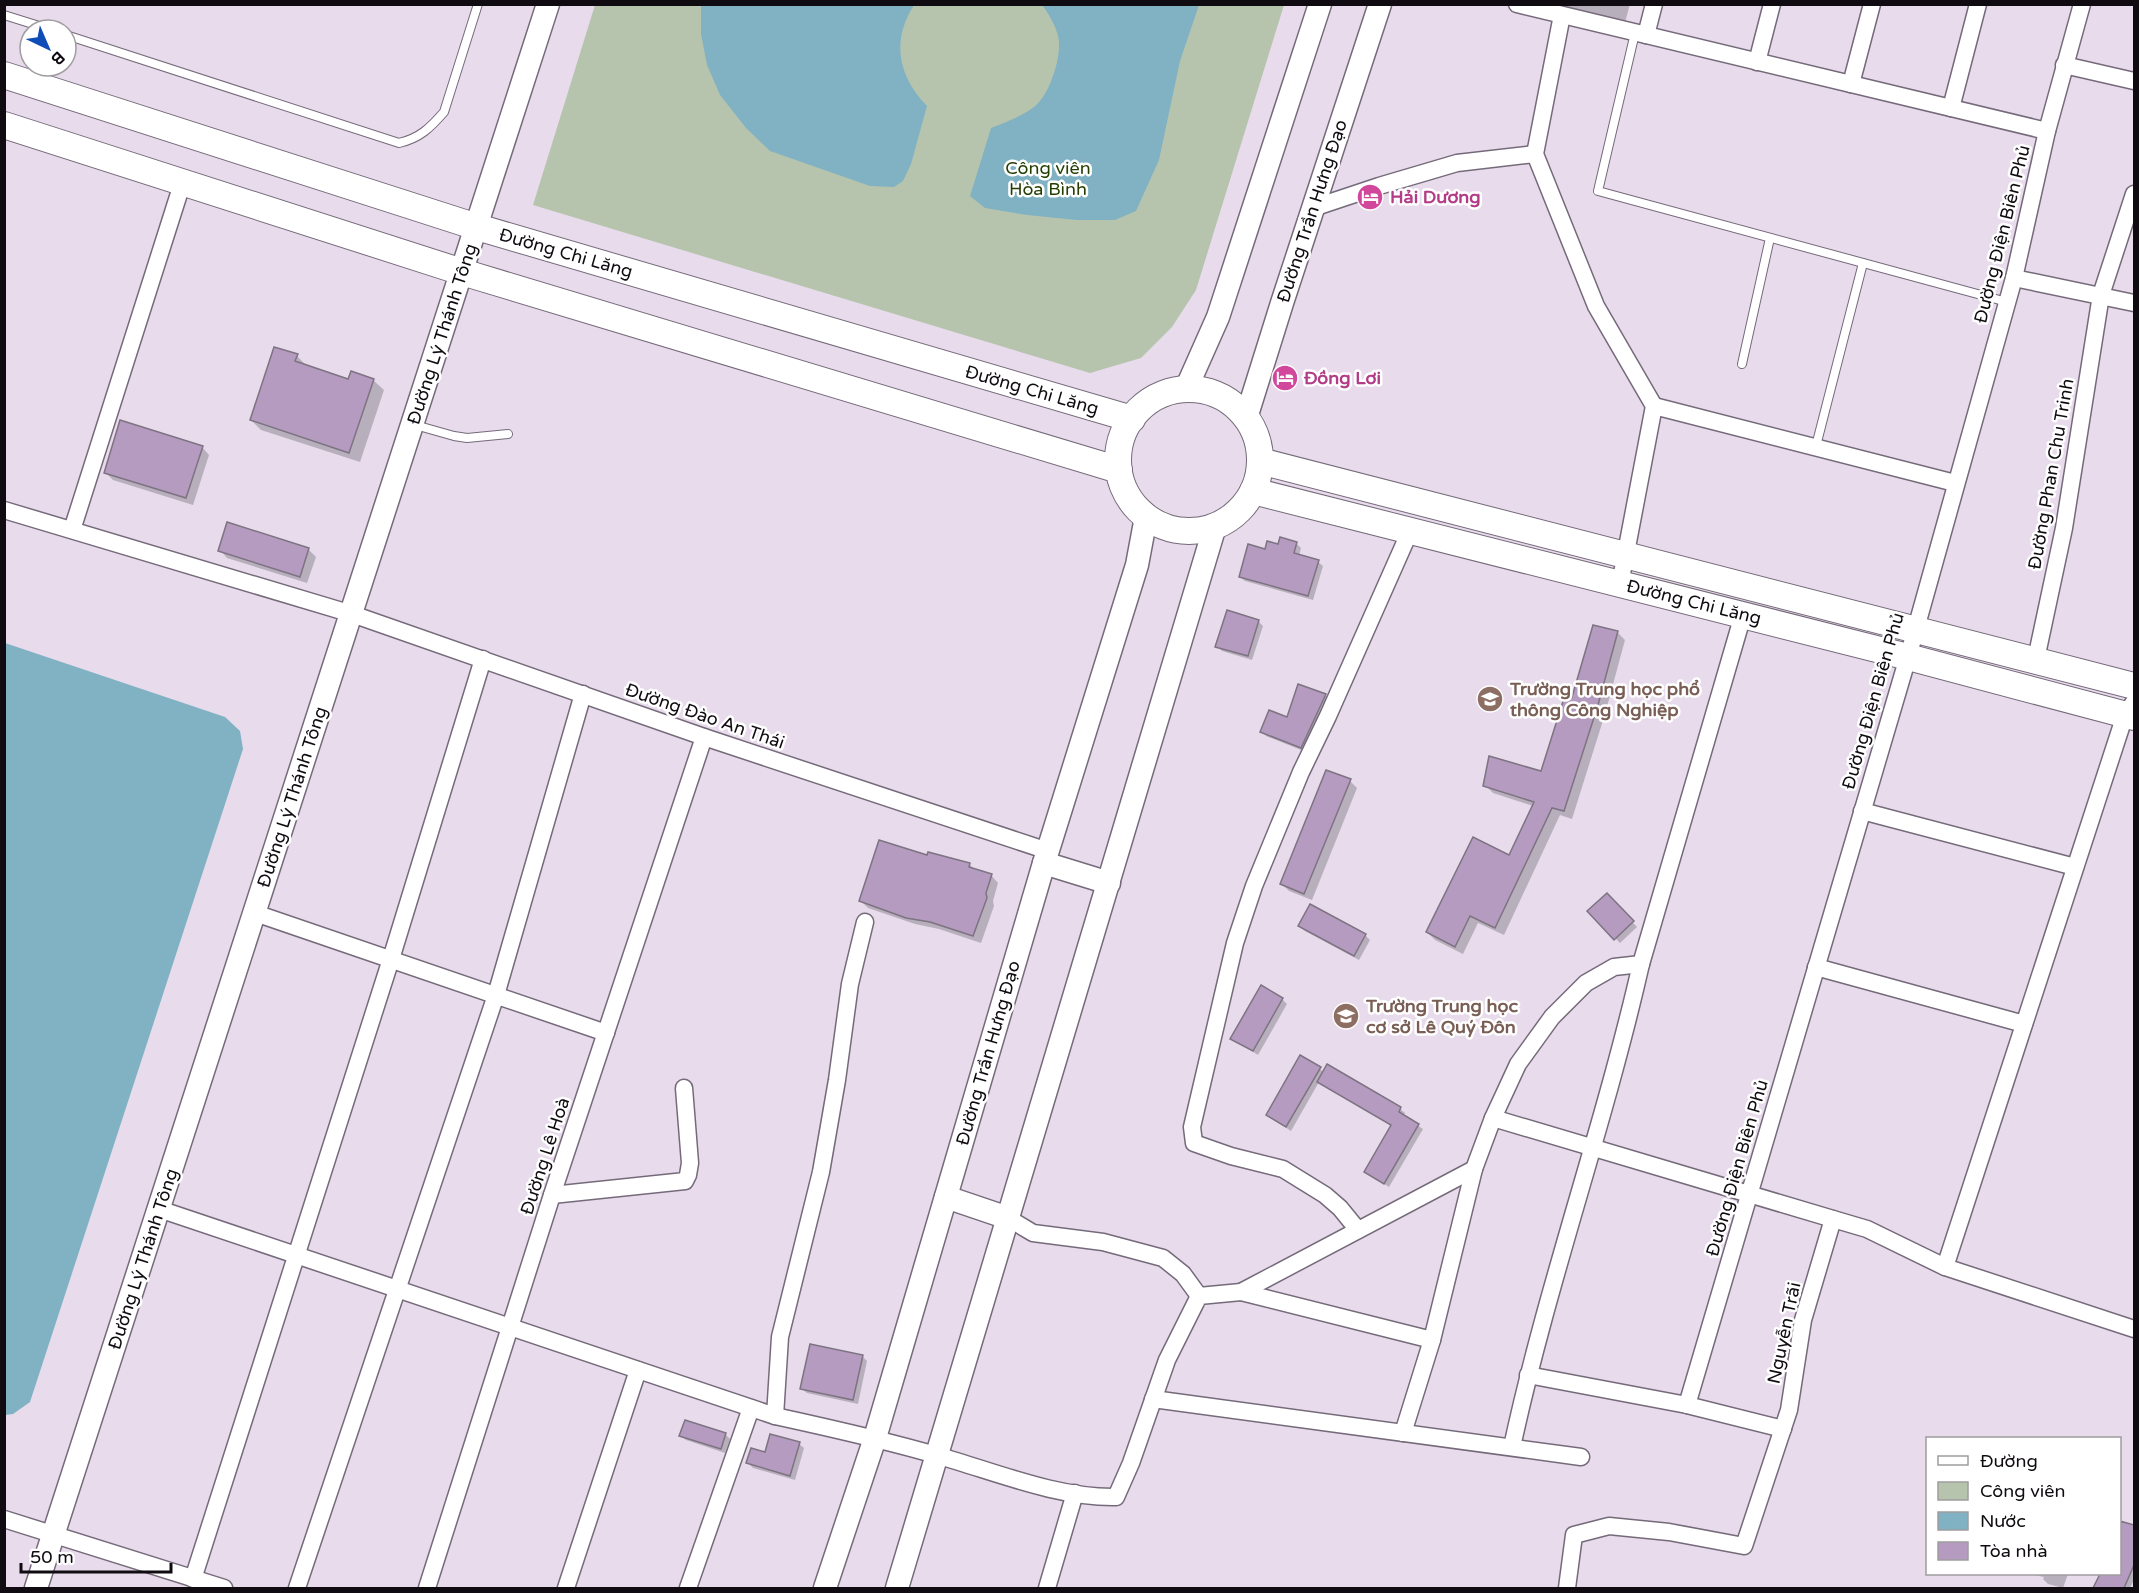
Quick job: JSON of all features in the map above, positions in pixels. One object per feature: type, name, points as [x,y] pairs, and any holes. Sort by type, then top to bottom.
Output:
[{"type":"main road","name":"Đường Lý Thánh Tông","points":[[36,1588],[548,4]]},
{"type":"main road","points":[[1186,389],[1218,317],[1320,4]]},
{"type":"main road","name":"Đường Trần Hưng Đạo","points":[[1246,418],[1380,4]]},
{"type":"main road","name":"Đường Chi Lăng","points":[[4,75],[477,227],[1132,419]]},
{"type":"main road","points":[[4,125],[462,272],[1119,470]]},
{"type":"main road","points":[[1186,389],[1198,390],[1220,396],[1230,402],[1246,418],[1257,439],[1260,461],[1253,492],[1237,512],[1204,530],[1180,531],[1146,517],[1128,496],[1119,470],[1120,443],[1132,419],[1156,398],[1186,389]]},
{"type":"main road","name":"Đường Chi Lăng","points":[[1260,461],[2134,686]]},
{"type":"main road","name":"Đường Chi Lăng","points":[[1253,492],[2131,711]]},
{"type":"main road","name":"Đường Trần Hưng Đạo","points":[[825,1588],[875,1438],[1046,857],[1137,565],[1146,517]]},
{"type":"main road","points":[[897,1588],[1215,526]]},
{"type":"main road","points":[[1046,857],[1109,883]]},
{"type":"main road","points":[[946,1197],[1008,1218]]},
{"type":"street","points":[[1517,4],[2047,131]]},
{"type":"street","points":[[1640,34],[1654,4]]},
{"type":"street","points":[[1757,62],[1772,4]]},
{"type":"street","points":[[1851,84],[1872,4]]},
{"type":"street","points":[[1951,108],[1978,4]]},
{"type":"street","name":"Đường Điện Biên Phủ","points":[[1687,1405],[1908,657],[2014,278],[2047,131],[2082,4]]},
{"type":"street","points":[[1562,15],[1535,154],[1596,306],[1654,406],[1620,584]]},
{"type":"street","points":[[2064,65],[2134,81]]},
{"type":"street","points":[[1313,208],[1457,163],[1535,154]]},
{"type":"street","points":[[72,530],[183,181]]},
{"type":"street","name":"Đường Phan Chu Trinh","points":[[2036,659],[2064,528],[2102,295],[2134,194]]},
{"type":"street","points":[[2014,278],[2134,303]]},
{"type":"street","points":[[1654,406],[1955,483]]},
{"type":"street","name":"Đường Đào An Thái","points":[[4,510],[352,614],[1046,857]]},
{"type":"street","points":[[1358,1230],[1340,1208],[1325,1195],[1283,1169],[1231,1156],[1194,1143],[1192,1127],[1235,943],[1254,886],[1301,772],[1410,531]]},
{"type":"street","points":[[1512,1448],[1528,1375],[1628,1020],[1641,964],[1743,615]]},
{"type":"street","points":[[193,1579],[391,959],[483,659]]},
{"type":"street","points":[[297,1588],[496,995],[583,694]]},
{"type":"street","points":[[1945,1267],[2074,867],[2131,711]]},
{"type":"street","name":"Đường Lê Hoà","points":[[427,1588],[552,1195],[704,737]]},
{"type":"street","points":[[1862,811],[2074,867]]},
{"type":"street","points":[[255,913],[606,1033]]},
{"type":"street","points":[[775,1416],[780,1337],[821,1172],[850,984],[865,922]]},
{"type":"street","points":[[1403,1433],[1432,1340],[1474,1169],[1493,1118],[1518,1064],[1552,1017],[1586,983],[1614,967],[1641,964]]},
{"type":"street","points":[[1816,967],[2024,1024]]},
{"type":"street","points":[[552,1195],[685,1180],[690,1163],[684,1088]]},
{"type":"street","points":[[1493,1118],[1867,1229],[1945,1267],[2134,1329]]},
{"type":"street","points":[[1241,1292],[1474,1169]]},
{"type":"street","points":[[159,1209],[775,1416],[875,1438],[1091,1497],[1116,1497],[1131,1463],[1167,1360],[1199,1296]]},
{"type":"street","points":[[1008,1218],[1033,1233],[1103,1242],[1162,1258],[1183,1274],[1199,1296]]},
{"type":"street","name":"Nguyễn Trãi","points":[[1567,1588],[1574,1535],[1609,1526],[1669,1532],[1744,1546],[1789,1410],[1803,1320],[1833,1219]]},
{"type":"street","points":[[1199,1296],[1241,1292],[1432,1340]]},
{"type":"street","points":[[566,1588],[638,1370]]},
{"type":"street","points":[[1528,1375],[1687,1405],[1783,1428]]},
{"type":"street","points":[[1153,1399],[1581,1457]]},
{"type":"street","points":[[688,1588],[751,1407]]},
{"type":"street","points":[[1047,1588],[1075,1493]]},
{"type":"street","points":[[4,1520],[224,1588]]},
{"type":"lane","points":[[78,38],[399,143],[415,139],[433,125],[444,112],[478,4]]},
{"type":"lane","points":[[1640,34],[1598,191],[2007,302]]},
{"type":"lane","points":[[1742,364],[1770,238]]},
{"type":"lane","points":[[1816,446],[1863,263]]},
{"type":"lane","points":[[413,424],[467,438],[508,434]]},
{"type":"green space","name":"Công viên Hòa Bình","points":[[595,5],[1284,5],[1196,290],[1172,327],[1141,358],[1090,373],[533,205]]},
{"type":"water","points":[[701,5],[914,5],[902,32],[901,58],[909,83],[927,106],[911,164],[903,181],[894,187],[870,186],[770,151],[746,128],[720,95],[707,65],[701,34]]},
{"type":"water","points":[[1042,5],[1199,5],[1180,61],[1159,160],[1136,211],[1115,220],[1077,220],[1027,215],[985,208],[970,196],[991,128],[1034,107],[1049,87],[1058,59],[1059,38]]},
{"type":"water","points":[[5,643],[225,717],[240,731],[243,749],[30,1402],[13,1414],[5,1415]]},
{"type":"building","points":[[274,347],[298,354],[295,361],[348,379],[351,371],[374,379],[349,453],[250,420]]},
{"type":"building","points":[[120,420],[203,446],[186,498],[104,473]]},
{"type":"building","points":[[227,522],[309,548],[300,577],[218,551]]},
{"type":"building","points":[[1280,537],[1297,542],[1294,553],[1319,560],[1308,596],[1239,577],[1248,544],[1265,549],[1267,541],[1278,544]]},
{"type":"building","points":[[1227,610],[1259,620],[1248,656],[1215,647]]},
{"type":"building","points":[[1593,625],[1618,631],[1598,705],[1564,811],[1552,808],[1495,928],[1470,916],[1455,947],[1426,932],[1473,837],[1509,855],[1534,802],[1483,786],[1489,756],[1541,771],[1565,695],[1572,697]]},
{"type":"building","points":[[1298,684],[1326,694],[1301,748],[1260,732],[1269,710],[1287,717]]},
{"type":"building","points":[[1326,770],[1351,779],[1304,894],[1280,884]]},
{"type":"building","points":[[879,840],[927,855],[928,852],[970,863],[969,867],[992,874],[986,893],[987,898],[973,936],[930,922],[906,918],[859,901]]},
{"type":"building","points":[[1607,893],[1634,921],[1614,940],[1587,911]]},
{"type":"building","points":[[1310,904],[1366,934],[1354,956],[1298,926]]},
{"type":"building","points":[[1261,985],[1283,998],[1253,1051],[1230,1039]]},
{"type":"building","points":[[1300,1055],[1321,1067],[1286,1127],[1266,1115]]},
{"type":"building","points":[[1327,1064],[1401,1107],[1399,1112],[1419,1124],[1384,1184],[1364,1172],[1391,1125],[1317,1082]]},
{"type":"building","points":[[810,1344],[863,1355],[853,1400],[800,1389]]},
{"type":"building","points":[[685,1420],[726,1433],[721,1449],[679,1436]]},
{"type":"building","points":[[770,1434],[800,1442],[790,1476],[746,1463],[751,1448],[765,1452]]},
{"type":"building","points":[[2121,1521],[2134,1525],[2134,1565],[2124,1588],[2093,1588],[2100,1575],[2121,1575]]},
{"type":"place","name":"Hải Dương","points":[[1370,197]]},
{"type":"place","name":"Đồng Lơi","points":[[1285,378]]},
{"type":"place","name":"Trường Trung học phổ thông Công Nghiệp","points":[[1490,699]]},
{"type":"place","name":"Trường Trung học cơ sở Lê Quý Đôn","points":[[1346,1016]]}]
